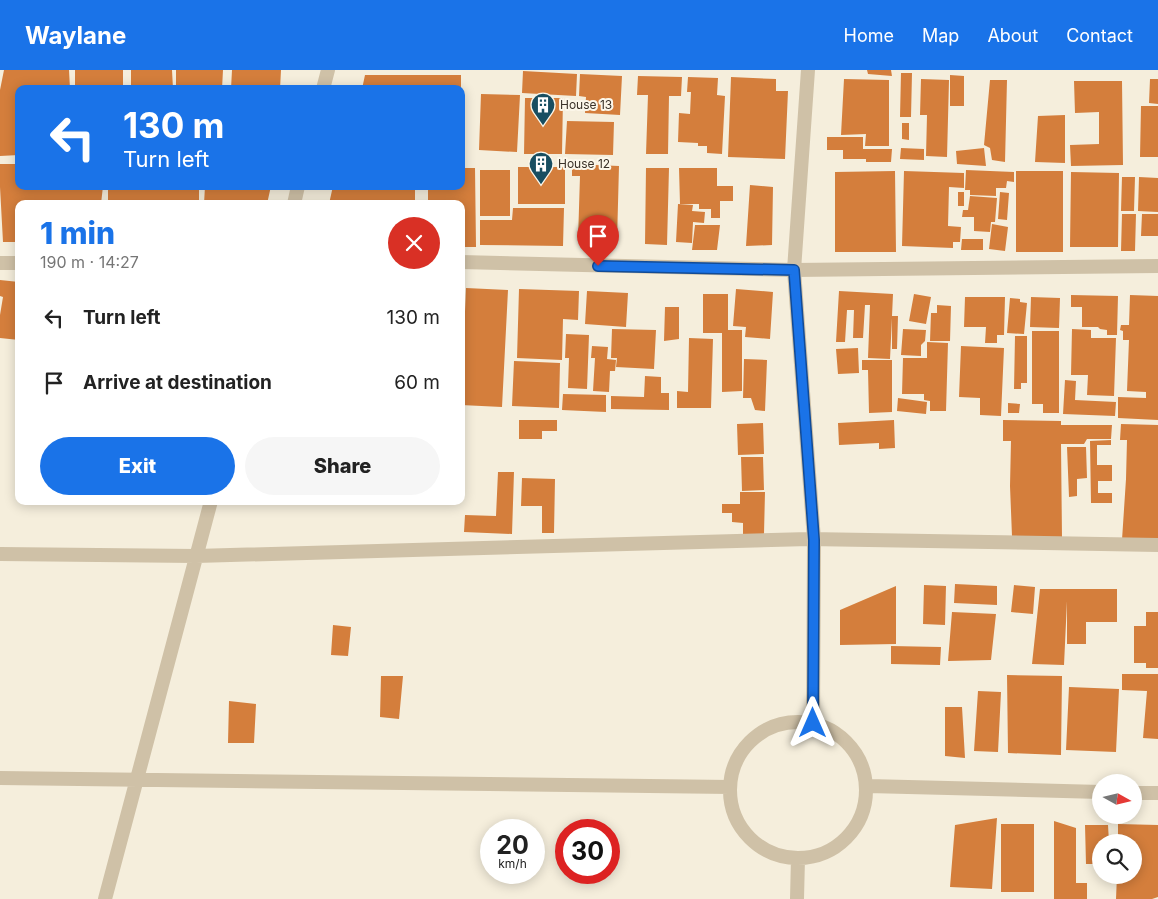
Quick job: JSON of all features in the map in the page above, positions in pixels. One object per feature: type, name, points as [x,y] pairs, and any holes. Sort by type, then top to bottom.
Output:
[{"type":"street","points":[[324,85],[328,70]]},
{"type":"street","points":[[808,70],[794,270],[814,540],[813,723]]},
{"type":"street","points":[[465,262],[794,270],[1158,266]]},
{"type":"street","points":[[0,263],[15,263]]},
{"type":"street","points":[[105,899],[210,505]]},
{"type":"street","points":[[0,554],[196,556],[814,540],[1158,545]]},
{"type":"street","points":[[790,722],[813,723],[833,731],[851,746],[862,765],[868,786],[864,809],[854,829],[844,840],[839,845],[820,855],[798,858],[777,855],[757,844],[747,834],[742,828],[733,808],[730,787],[734,768],[742,751],[756,737],[772,727],[790,722]]},
{"type":"street","points":[[0,778],[730,787]]},
{"type":"street","points":[[868,786],[1092,792]]},
{"type":"street","points":[[1142,793],[1158,794]]},
{"type":"street","points":[[797,899],[798,858]]},
{"type":"building","points":[[4,70],[69,70],[70,85],[15,85],[15,155],[0,156],[0,90]]},
{"type":"building","points":[[75,70],[123,70],[123,85],[75,85]]},
{"type":"building","points":[[131,70],[172,70],[173,85],[131,85]]},
{"type":"building","points":[[176,70],[223,70],[222,85],[176,85]]},
{"type":"building","points":[[232,70],[281,70],[280,85],[231,85]]},
{"type":"building","points":[[867,70],[891,70],[892,76],[868,74]]},
{"type":"building","points":[[523,71],[577,74],[576,96],[522,93]]},
{"type":"building","points":[[901,73],[912,73],[911,117],[900,117]]},
{"type":"building","points":[[580,74],[622,76],[620,115],[585,113],[586,97],[579,96]]},
{"type":"building","points":[[365,75],[461,75],[461,85],[363,85]]},
{"type":"building","points":[[950,75],[964,76],[964,106],[950,106]]},
{"type":"building","points":[[638,76],[682,77],[681,96],[669,96],[668,154],[646,154],[648,95],[637,95]]},
{"type":"building","points":[[688,77],[718,78],[717,95],[725,96],[722,154],[707,153],[707,146],[698,146],[698,143],[678,142],[679,113],[690,114],[691,92],[687,92]]},
{"type":"building","points":[[731,77],[776,79],[776,91],[788,91],[785,159],[728,157]]},
{"type":"building","points":[[844,79],[889,80],[889,146],[865,146],[866,134],[841,135]]},
{"type":"building","points":[[921,79],[949,80],[947,157],[926,156],[927,115],[920,115]]},
{"type":"building","points":[[1150,79],[1158,79],[1158,104],[1149,103]]},
{"type":"building","points":[[990,80],[1007,80],[1005,162],[992,160],[990,148],[984,145]]},
{"type":"building","points":[[1074,81],[1122,81],[1123,165],[1071,166],[1070,145],[1099,144],[1099,112],[1075,113]]},
{"type":"building","points":[[481,94],[520,95],[517,152],[479,150]]},
{"type":"building","name":"House 13","points":[[525,98],[563,98],[562,154],[524,154]]},
{"type":"building","points":[[1141,106],[1158,106],[1158,157],[1140,157]]},
{"type":"building","points":[[1065,115],[1065,163],[1035,162],[1038,116]]},
{"type":"building","points":[[567,121],[614,122],[613,155],[565,154]]},
{"type":"building","points":[[902,123],[909,123],[909,140],[902,139]]},
{"type":"building","points":[[827,137],[863,137],[863,149],[892,149],[891,162],[866,162],[866,159],[843,159],[843,150],[827,150]]},
{"type":"building","points":[[901,148],[924,149],[924,160],[900,159]]},
{"type":"building","points":[[984,148],[986,166],[957,164],[956,151]]},
{"type":"building","points":[[0,164],[15,164],[15,190],[103,190],[101,200],[15,200],[15,242],[3,242]]},
{"type":"building","points":[[572,164],[619,166],[617,241],[578,240],[580,176],[572,176]]},
{"type":"building","name":"House 12","points":[[518,167],[565,167],[565,204],[518,204]]},
{"type":"building","points":[[465,168],[475,168],[476,247],[465,247],[465,200],[428,200],[428,190],[465,190]]},
{"type":"building","points":[[646,168],[669,168],[667,245],[645,244]]},
{"type":"building","points":[[679,168],[717,168],[717,186],[733,186],[733,201],[720,201],[720,218],[711,218],[711,209],[699,209],[699,204],[680,204]]},
{"type":"building","points":[[480,170],[510,170],[510,216],[480,216]]},
{"type":"building","points":[[966,170],[1014,172],[1014,182],[1007,181],[1006,188],[996,188],[996,196],[970,195],[970,190],[965,190]]},
{"type":"building","points":[[895,171],[896,252],[835,252],[835,172]]},
{"type":"building","points":[[904,171],[964,173],[964,188],[949,187],[948,226],[961,227],[960,242],[953,242],[953,248],[902,246]]},
{"type":"building","points":[[1016,171],[1063,171],[1063,252],[1016,252]]},
{"type":"building","points":[[1071,172],[1119,173],[1118,247],[1070,247]]},
{"type":"building","points":[[1122,177],[1135,177],[1134,211],[1121,211]]},
{"type":"building","points":[[1139,177],[1158,178],[1158,212],[1138,211]]},
{"type":"building","points":[[750,185],[773,187],[772,245],[746,246]]},
{"type":"building","points":[[108,190],[199,190],[199,200],[108,200]]},
{"type":"building","points":[[205,190],[270,190],[268,200],[204,200]]},
{"type":"building","points":[[332,190],[415,190],[415,200],[330,200]]},
{"type":"building","points":[[958,192],[964,192],[964,206],[958,206]]},
{"type":"building","points":[[1000,192],[1009,193],[1007,220],[998,219]]},
{"type":"building","points":[[970,196],[997,198],[995,222],[991,222],[990,232],[974,231],[974,217],[962,217],[963,210],[968,210]]},
{"type":"building","points":[[678,204],[693,205],[692,211],[705,212],[704,223],[693,222],[692,243],[676,242]]},
{"type":"building","points":[[513,208],[564,208],[563,246],[480,245],[480,220],[512,220]]},
{"type":"building","points":[[1122,214],[1136,214],[1135,251],[1121,251]]},
{"type":"building","points":[[1142,214],[1158,214],[1158,236],[1141,236]]},
{"type":"building","points":[[992,224],[1008,227],[1005,251],[989,249]]},
{"type":"building","points":[[695,225],[720,225],[717,250],[692,250]]},
{"type":"building","points":[[962,239],[983,239],[983,250],[961,250]]},
{"type":"building","points":[[0,280],[15,282],[15,340],[0,338],[0,315],[3,297],[0,296]]},
{"type":"building","points":[[466,288],[508,290],[502,407],[465,405]]},
{"type":"building","points":[[519,289],[579,291],[578,320],[563,319],[562,360],[517,358]]},
{"type":"building","points":[[736,289],[773,292],[770,339],[745,337],[746,327],[733,326]]},
{"type":"building","points":[[587,291],[628,293],[626,327],[585,324]]},
{"type":"building","points":[[839,291],[893,294],[892,316],[898,316],[897,349],[892,349],[892,318],[890,359],[868,358],[870,305],[865,305],[863,338],[853,338],[854,310],[847,310],[845,342],[836,342]]},
{"type":"building","points":[[703,294],[728,294],[728,330],[742,330],[742,391],[722,392],[722,333],[703,333]]},
{"type":"building","points":[[914,294],[931,297],[926,324],[909,321]]},
{"type":"building","points":[[1071,295],[1118,296],[1117,335],[1107,335],[1107,330],[1098,327],[1082,327],[1082,307],[1071,307]]},
{"type":"building","points":[[1130,295],[1158,296],[1158,420],[1118,418],[1118,397],[1146,398],[1146,392],[1127,391],[1129,340],[1123,340],[1123,331],[1120,330],[1121,325],[1129,325]]},
{"type":"building","points":[[965,297],[1005,297],[1004,335],[997,335],[997,343],[985,343],[986,327],[964,327]]},
{"type":"building","points":[[1031,297],[1060,298],[1059,328],[1030,327]]},
{"type":"building","points":[[1010,298],[1020,299],[1020,302],[1027,303],[1024,334],[1007,333]]},
{"type":"building","points":[[937,305],[951,306],[950,341],[930,341],[931,313],[937,313]]},
{"type":"building","points":[[665,307],[679,307],[679,339],[664,341]]},
{"type":"building","points":[[612,329],[656,330],[654,369],[616,367],[617,358],[611,358]]},
{"type":"building","points":[[903,329],[926,330],[925,341],[921,345],[921,356],[901,355]]},
{"type":"building","points":[[1072,329],[1091,330],[1091,338],[1116,338],[1114,396],[1087,395],[1088,375],[1071,375]]},
{"type":"building","points":[[1032,331],[1059,331],[1059,413],[1043,413],[1043,404],[1032,404]]},
{"type":"building","points":[[566,334],[589,335],[587,389],[568,388],[569,358],[565,358]]},
{"type":"building","points":[[1015,336],[1027,336],[1027,383],[1021,383],[1021,389],[1014,389]]},
{"type":"building","points":[[689,338],[713,339],[711,408],[677,408],[677,391],[688,392]]},
{"type":"building","points":[[927,342],[948,343],[946,411],[930,411],[930,401],[924,400],[924,394],[902,394],[903,358],[927,358]]},
{"type":"building","points":[[592,346],[608,347],[607,359],[616,360],[615,371],[610,371],[609,392],[593,391],[595,358],[591,358]]},
{"type":"building","points":[[961,346],[1004,348],[1001,416],[980,415],[980,398],[959,397]]},
{"type":"building","points":[[858,348],[859,373],[838,374],[836,349]]},
{"type":"building","points":[[744,359],[767,360],[765,411],[755,410],[751,398],[743,398]]},
{"type":"building","points":[[862,360],[892,360],[892,412],[869,413],[868,370],[862,370]]},
{"type":"building","points":[[514,361],[560,363],[559,408],[512,406]]},
{"type":"building","points":[[645,376],[661,377],[661,393],[669,393],[669,410],[611,409],[611,396],[644,397]]},
{"type":"building","points":[[1065,380],[1076,381],[1075,400],[1116,402],[1115,416],[1063,414]]},
{"type":"building","points":[[563,394],[606,395],[606,412],[562,410]]},
{"type":"building","points":[[898,398],[927,402],[926,414],[897,411]]},
{"type":"building","points":[[1008,403],[1020,404],[1019,413],[1008,413]]},
{"type":"building","points":[[519,420],[557,420],[557,431],[542,431],[542,439],[519,439]]},
{"type":"building","points":[[894,420],[895,448],[879,449],[879,443],[839,445],[838,423]]},
{"type":"building","points":[[1003,420],[1061,421],[1061,425],[1112,425],[1111,439],[1087,439],[1084,444],[1061,444],[1062,538],[1012,536],[1011,441],[1003,441]]},
{"type":"building","points":[[763,423],[764,454],[738,455],[737,424]]},
{"type":"building","points":[[1121,424],[1158,425],[1158,541],[1122,540],[1127,440],[1120,440]]},
{"type":"building","points":[[1111,440],[1111,445],[1097,445],[1097,465],[1112,465],[1112,481],[1098,481],[1098,493],[1112,493],[1112,503],[1091,503],[1090,441]]},
{"type":"building","points":[[1067,447],[1086,447],[1087,478],[1077,479],[1077,496],[1069,497]]},
{"type":"building","points":[[741,457],[763,457],[764,490],[742,491]]},
{"type":"building","points":[[498,472],[514,472],[512,534],[464,532],[465,515],[496,516]]},
{"type":"building","points":[[522,478],[555,479],[554,533],[542,533],[542,506],[521,506]]},
{"type":"building","points":[[740,492],[765,492],[764,534],[743,534],[743,523],[732,522],[732,513],[722,513],[722,504],[740,504]]},
{"type":"building","points":[[955,584],[997,586],[997,605],[954,603]]},
{"type":"building","points":[[924,585],[946,586],[945,625],[923,624]]},
{"type":"building","points":[[1014,585],[1035,587],[1033,614],[1011,612]]},
{"type":"building","points":[[896,586],[896,644],[840,645],[840,610]]},
{"type":"building","points":[[1040,589],[1117,589],[1117,622],[1086,622],[1086,644],[1067,644],[1067,601],[1064,665],[1032,664]]},
{"type":"building","points":[[952,612],[996,614],[991,660],[948,661]]},
{"type":"building","points":[[1146,612],[1158,612],[1158,668],[1146,668],[1146,663],[1134,663],[1134,626],[1146,626]]},
{"type":"building","points":[[333,625],[351,627],[348,656],[331,655]]},
{"type":"building","points":[[891,646],[941,647],[940,665],[891,664]]},
{"type":"building","points":[[1122,674],[1158,674],[1158,739],[1143,738],[1147,691],[1122,690]]},
{"type":"building","points":[[1007,675],[1062,676],[1061,755],[1008,753]]},
{"type":"building","points":[[381,676],[403,676],[399,719],[380,717]]},
{"type":"building","points":[[1069,687],[1119,689],[1116,752],[1066,750]]},
{"type":"building","points":[[978,691],[1001,692],[998,752],[974,751]]},
{"type":"building","points":[[229,701],[256,704],[254,743],[228,743]]},
{"type":"building","points":[[945,707],[962,707],[965,758],[945,756]]},
{"type":"building","points":[[997,818],[992,889],[950,887],[955,825]]},
{"type":"building","points":[[1054,821],[1076,828],[1076,883],[1087,883],[1087,899],[1054,899]]},
{"type":"building","points":[[1001,824],[1034,824],[1034,892],[1001,892]]},
{"type":"building","points":[[1118,824],[1158,825],[1158,897],[1152,899],[1116,899],[1117,884],[1142,884],[1142,834],[1118,834]]},
{"type":"building","points":[[1085,825],[1108,825],[1109,834],[1092,834],[1092,864],[1086,864]]},
{"type":"place","name":"House 13","points":[[543,126]]},
{"type":"place","name":"House 12","points":[[541,185]]},
{"type":"route","points":[[598,266],[794,270],[814,540],[813,723]]}]
